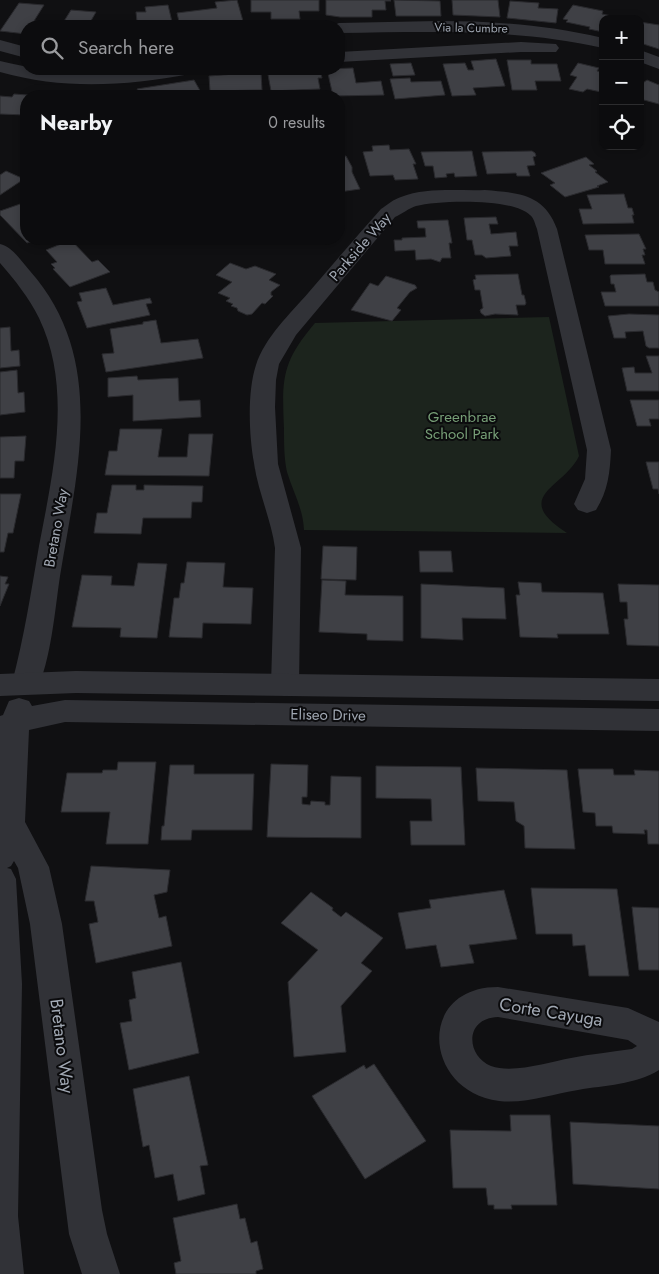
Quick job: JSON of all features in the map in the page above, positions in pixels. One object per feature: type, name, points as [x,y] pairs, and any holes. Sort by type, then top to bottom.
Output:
[{"type":"street","name":"Via la Cumbre","points":[[345,28],[511,28],[562,34],[599,42]]},
{"type":"street","points":[[0,45],[20,51]]},
{"type":"street","name":"Via la Cumbre","points":[[345,57],[521,47],[599,53]]},
{"type":"street","points":[[644,57],[659,64]]},
{"type":"street","points":[[644,62],[659,64]]},
{"type":"street","points":[[0,66],[20,72]]},
{"type":"street","points":[[30,75],[80,81],[153,75]]},
{"type":"street","name":"Parkside Way","points":[[286,685],[288,548],[286,532],[265,459],[264,391],[266,369],[274,349],[288,330],[388,213],[400,205],[428,198],[498,197],[529,205],[542,216],[547,229],[599,450],[597,479],[587,504]]},
{"type":"street","name":"Bretano Way","points":[[0,250],[38,296],[59,339],[68,374],[72,412],[66,474],[13,684],[8,725],[12,748],[10,823],[4,836],[0,857]]},
{"type":"street","name":"Eliseo Drive","points":[[13,684],[286,685],[659,690]]},
{"type":"street","name":"Eliseo Drive","points":[[8,725],[52,712],[65,711],[659,720]]},
{"type":"street","name":"Bretano Way","points":[[10,823],[33,867],[46,924],[84,1210],[88,1234],[101,1274]]},
{"type":"street","points":[[0,879],[5,984],[0,1216],[4,1274]]},
{"type":"street","name":"Corte Cayuga","points":[[659,1041],[641,1029],[628,1024],[498,1002],[476,1006],[466,1012],[459,1021],[455,1042],[457,1053],[468,1071],[477,1078],[500,1085],[633,1065],[659,1051]]},
{"type":"green space","name":"Greenbrae School Park","points":[[549,317],[579,456],[572,467],[546,493],[542,501],[543,510],[551,520],[567,533],[304,530],[300,507],[286,467],[283,397],[286,372],[290,361],[296,349],[315,323]]},
{"type":"building","points":[[237,0],[243,20],[179,20],[177,13],[217,8],[215,2]]},
{"type":"building","points":[[251,0],[319,0],[319,11],[299,11],[300,19],[271,19],[271,12],[251,12]]},
{"type":"building","points":[[326,0],[391,1],[385,1],[386,10],[372,10],[372,17],[340,17],[326,15]]},
{"type":"building","points":[[394,0],[440,1],[441,16],[396,16]]},
{"type":"building","points":[[452,0],[498,0],[500,17],[453,15]]},
{"type":"building","points":[[510,1],[539,3],[538,8],[558,9],[556,23],[507,18]]},
{"type":"building","points":[[19,3],[44,5],[35,20],[20,20],[20,33],[0,31]]},
{"type":"building","points":[[168,5],[172,20],[137,20],[136,12],[146,12],[145,7]]},
{"type":"building","points":[[573,5],[603,11],[602,14],[607,15],[599,15],[599,31],[589,29],[590,27],[566,22],[568,20],[563,19]]},
{"type":"building","points":[[71,10],[96,12],[91,20],[65,20]]},
{"type":"building","points":[[644,23],[659,25],[659,49],[644,44]]},
{"type":"building","points":[[496,59],[505,86],[473,88],[476,95],[452,96],[443,64],[465,63],[468,70],[474,70],[471,61]]},
{"type":"building","points":[[507,60],[531,60],[531,64],[557,64],[561,81],[535,81],[537,90],[512,90]]},
{"type":"building","points":[[411,63],[415,75],[393,76],[390,64]]},
{"type":"building","points":[[578,63],[599,68],[597,71],[599,71],[599,92],[587,89],[583,92],[569,89],[577,77],[570,75]]},
{"type":"building","points":[[345,68],[353,68],[356,83],[381,81],[384,95],[345,96],[345,90],[332,90],[328,75],[345,75]]},
{"type":"building","points":[[261,75],[262,90],[210,90],[209,76]]},
{"type":"building","points":[[268,75],[321,75],[322,78],[318,78],[320,89],[271,90]]},
{"type":"building","points":[[410,78],[411,82],[441,81],[445,95],[395,99],[390,79]]},
{"type":"building","points":[[194,80],[200,90],[138,90]]},
{"type":"building","points":[[647,80],[659,85],[659,104],[644,100],[644,82]]},
{"type":"building","points":[[14,94],[20,94],[20,115],[0,114],[0,96],[12,97]]},
{"type":"building","points":[[389,145],[390,150],[409,149],[416,164],[413,164],[418,179],[395,180],[393,175],[370,176],[363,152],[373,151],[372,146]]},
{"type":"building","points":[[472,151],[477,176],[455,177],[454,173],[446,174],[447,177],[435,178],[433,166],[425,166],[421,152]]},
{"type":"building","points":[[532,151],[536,156],[533,157],[535,165],[527,166],[530,176],[517,176],[516,173],[487,174],[482,152]]},
{"type":"building","points":[[345,156],[352,167],[352,172],[360,189],[345,191]]},
{"type":"building","points":[[586,157],[594,164],[589,165],[597,171],[595,172],[608,182],[597,186],[599,187],[565,197],[550,185],[555,183],[541,173]]},
{"type":"building","points":[[6,171],[20,177],[20,182],[0,195],[0,175]]},
{"type":"building","points":[[624,194],[628,208],[632,208],[634,223],[583,224],[579,209],[592,209],[587,195]]},
{"type":"building","points":[[20,204],[20,236],[0,215],[0,211]]},
{"type":"building","points":[[496,217],[498,224],[489,224],[491,234],[516,232],[518,246],[509,246],[511,256],[486,258],[482,255],[475,255],[472,240],[467,240],[464,218]]},
{"type":"building","points":[[448,220],[452,243],[449,243],[451,258],[442,258],[440,262],[431,259],[416,260],[415,250],[395,251],[394,240],[426,237],[425,228],[418,228],[417,221]]},
{"type":"building","points":[[639,234],[646,249],[643,249],[645,255],[642,255],[645,264],[605,264],[603,250],[589,250],[585,235]]},
{"type":"building","points":[[58,245],[76,245],[92,262],[98,260],[110,272],[70,287],[53,269],[55,268],[51,264],[57,262],[46,250]]},
{"type":"building","points":[[230,263],[246,269],[255,266],[276,274],[269,280],[280,285],[271,292],[273,296],[265,304],[262,303],[252,314],[247,315],[238,311],[237,308],[231,306],[233,304],[226,301],[230,298],[218,293],[232,282],[216,275]]},
{"type":"building","points":[[518,274],[522,295],[524,295],[526,303],[525,305],[516,305],[518,315],[495,314],[485,316],[481,313],[480,310],[483,308],[480,290],[475,290],[473,280],[476,279],[475,275]]},
{"type":"building","points":[[645,274],[647,282],[653,282],[655,290],[659,292],[659,306],[605,306],[601,292],[616,292],[614,284],[611,284],[611,275]]},
{"type":"building","points":[[386,276],[415,285],[417,288],[410,292],[397,308],[401,310],[392,321],[351,310],[370,283],[378,286]]},
{"type":"building","points":[[106,288],[113,305],[150,298],[152,303],[146,304],[150,315],[87,328],[77,302],[82,301],[79,293]]},
{"type":"building","points":[[629,314],[659,315],[659,348],[649,348],[646,346],[643,331],[625,332],[626,338],[614,338],[608,316]]},
{"type":"building","points":[[156,320],[161,343],[198,339],[203,358],[106,372],[102,354],[114,353],[110,329]]},
{"type":"building","points":[[10,327],[11,351],[19,350],[20,366],[0,368],[0,328]]},
{"type":"building","points":[[646,356],[659,356],[659,391],[627,391],[622,368],[634,367],[635,373],[652,373]]},
{"type":"building","points":[[17,370],[18,393],[24,392],[25,412],[0,415],[0,372]]},
{"type":"building","points":[[137,376],[138,380],[178,378],[179,401],[200,400],[201,417],[133,421],[133,395],[108,397],[108,378]]},
{"type":"building","points":[[630,400],[659,400],[659,419],[649,419],[651,426],[637,426]]},
{"type":"building","points":[[120,429],[162,429],[158,457],[187,457],[189,434],[213,434],[209,476],[105,475],[109,451],[117,451]]},
{"type":"building","points":[[26,436],[24,461],[15,461],[14,478],[0,478],[0,437]]},
{"type":"building","points":[[646,462],[659,462],[659,494],[658,489],[653,489]]},
{"type":"building","points":[[112,485],[136,485],[136,490],[144,490],[144,485],[203,486],[202,502],[192,502],[191,518],[143,518],[141,534],[94,533],[97,513],[107,513]]},
{"type":"building","points":[[0,494],[21,494],[13,533],[8,533],[4,552],[0,552]]},
{"type":"building","points":[[323,546],[357,547],[356,580],[321,579]]},
{"type":"building","points":[[419,551],[451,551],[453,572],[420,572]]},
{"type":"building","points":[[187,562],[225,563],[223,587],[253,588],[251,624],[203,623],[202,638],[169,637],[174,598],[179,598],[181,583],[184,583]]},
{"type":"building","points":[[138,563],[167,564],[157,638],[120,637],[121,628],[72,627],[82,575],[112,576],[111,585],[134,586]]},
{"type":"building","points":[[0,576],[8,577],[5,584],[9,584],[0,606]]},
{"type":"building","points":[[322,580],[346,581],[345,595],[403,596],[403,641],[367,640],[367,634],[319,632]]},
{"type":"building","points":[[518,582],[541,583],[542,592],[603,593],[609,634],[557,634],[558,638],[520,637],[516,595],[520,595]]},
{"type":"building","points":[[421,584],[504,588],[506,619],[462,618],[463,640],[421,638]]},
{"type":"building","points":[[618,584],[659,585],[659,646],[627,645],[624,619],[628,619],[627,602],[620,602]]},
{"type":"building","points":[[118,762],[156,762],[148,844],[106,844],[110,812],[61,812],[67,773],[102,773],[103,770],[117,770]]},
{"type":"building","points":[[271,764],[308,765],[307,797],[302,797],[302,804],[310,805],[311,801],[325,802],[325,805],[330,805],[331,776],[361,777],[361,838],[267,837]]},
{"type":"building","points":[[170,765],[194,765],[194,774],[254,774],[252,830],[192,830],[191,840],[161,840]]},
{"type":"building","points":[[376,766],[461,767],[465,845],[411,845],[410,821],[432,821],[431,799],[376,798]]},
{"type":"building","points":[[476,768],[567,770],[575,849],[525,848],[524,826],[516,821],[514,802],[478,801]]},
{"type":"building","points":[[578,769],[613,769],[614,775],[635,775],[634,770],[659,771],[659,844],[648,844],[647,830],[644,830],[645,834],[613,833],[612,826],[596,826],[595,813],[583,812]]},
{"type":"building","points":[[91,866],[170,870],[167,892],[154,895],[159,918],[166,916],[172,946],[96,963],[89,924],[98,922],[94,901],[85,901]]},
{"type":"building","points":[[531,888],[617,889],[629,976],[589,976],[585,945],[573,946],[572,934],[536,934]]},
{"type":"building","points":[[504,890],[517,939],[469,945],[474,963],[441,967],[436,945],[406,949],[398,913],[431,908],[429,900]]},
{"type":"building","points":[[311,892],[333,908],[332,910],[341,917],[346,912],[383,938],[361,963],[372,971],[341,1006],[346,1052],[294,1057],[288,982],[318,950],[281,923]]},
{"type":"building","points":[[632,907],[659,908],[659,970],[639,970]]},
{"type":"building","points":[[181,962],[199,1053],[129,1070],[120,1023],[132,1021],[129,1000],[136,998],[132,972]]},
{"type":"building","points":[[374,1064],[426,1141],[365,1179],[312,1096],[364,1065],[366,1069]]},
{"type":"building","points":[[189,1076],[208,1165],[200,1166],[205,1194],[178,1201],[173,1174],[155,1178],[149,1145],[143,1147],[133,1089]]},
{"type":"building","points":[[510,1115],[550,1115],[557,1205],[511,1205],[512,1209],[494,1209],[494,1205],[488,1205],[486,1188],[453,1188],[450,1130],[511,1131]]},
{"type":"building","points":[[570,1122],[659,1126],[659,1189],[573,1184]]},
{"type":"building","points":[[237,1204],[240,1219],[245,1218],[251,1243],[257,1241],[263,1269],[256,1271],[256,1274],[176,1274],[174,1263],[181,1261],[173,1218]]}]
